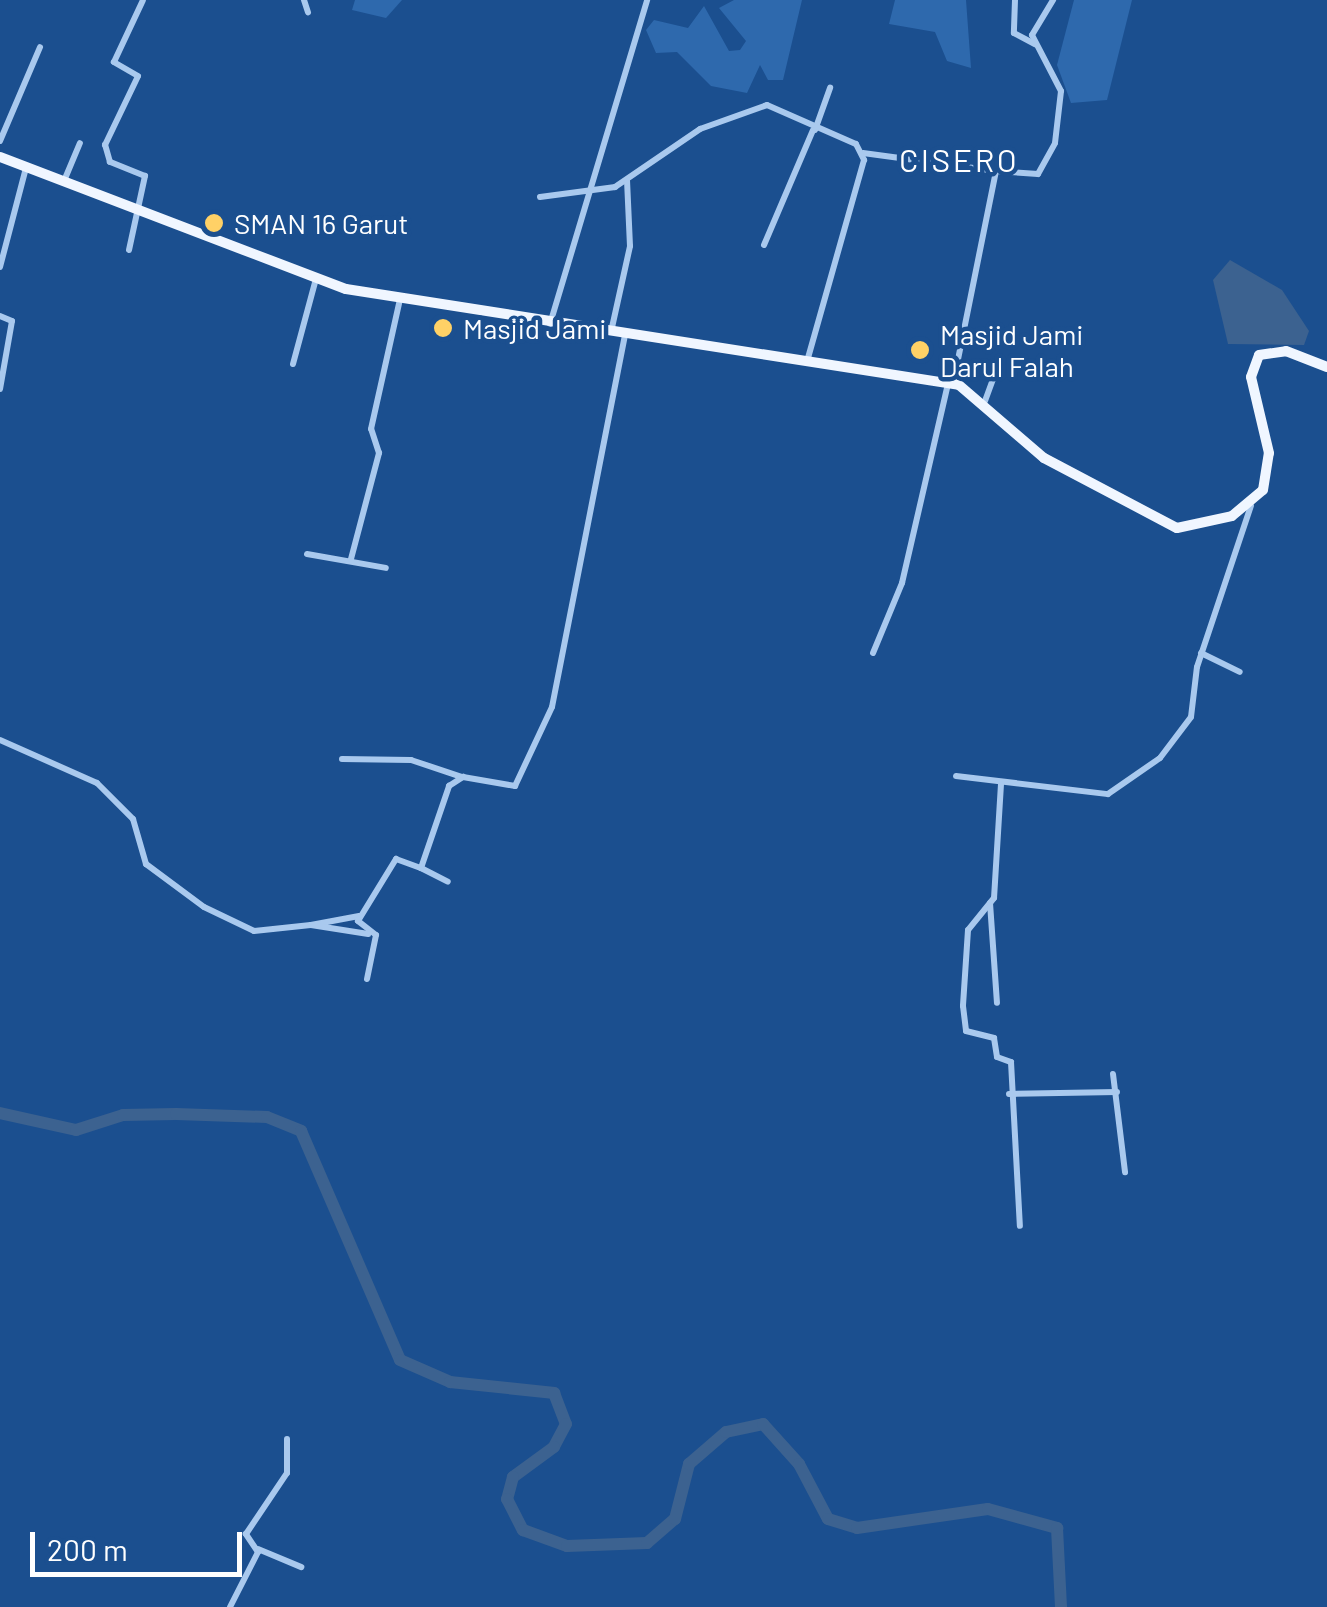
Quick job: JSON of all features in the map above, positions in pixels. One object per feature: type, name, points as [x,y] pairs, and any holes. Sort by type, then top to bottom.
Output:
[{"type":"main road","points":[[0,156],[316,278],[400,299],[550,326],[951,383],[986,401],[1038,454],[1156,522],[1199,526],[1251,506],[1270,453],[1254,361],[1280,350],[1327,367]]},
{"type":"street","points":[[129,250],[135,208],[145,176],[110,162],[105,145],[138,76],[114,62],[143,0]]},
{"type":"street","points":[[304,0],[308,12]]},
{"type":"street","points":[[550,326],[647,0]]},
{"type":"street","points":[[1015,0],[1014,33],[1036,44]]},
{"type":"street","points":[[540,198],[627,181],[700,129],[762,106],[863,153],[1038,174],[1055,143],[1061,91],[1032,30],[1053,0]]},
{"type":"street","points":[[0,141],[40,47]]},
{"type":"street","points":[[764,246],[830,88]]},
{"type":"street","points":[[64,181],[80,142]]},
{"type":"street","points":[[807,363],[863,153]]},
{"type":"street","points":[[0,267],[26,167]]},
{"type":"street","points":[[873,653],[902,583],[951,383],[996,171]]},
{"type":"street","points":[[611,334],[630,246],[627,181]]},
{"type":"street","points":[[294,364],[316,278]]},
{"type":"street","points":[[351,558],[380,453],[371,429],[400,299]]},
{"type":"street","points":[[0,316],[12,320],[0,389]]},
{"type":"street","points":[[342,759],[411,760],[463,777],[515,786],[560,688],[625,336]]},
{"type":"street","points":[[986,401],[1000,360]]},
{"type":"street","points":[[956,776],[1000,784],[1119,790],[1185,727],[1201,653],[1251,506]]},
{"type":"street","points":[[307,554],[351,558],[386,568]]},
{"type":"street","points":[[1201,653],[1240,672]]},
{"type":"street","points":[[0,740],[97,784],[133,819],[143,860],[204,907],[254,931],[360,916]]},
{"type":"street","points":[[421,868],[444,790],[463,777]]},
{"type":"street","points":[[997,1003],[990,903],[1000,784]]},
{"type":"street","points":[[376,935],[358,926],[360,916],[396,860],[448,882]]},
{"type":"street","points":[[990,903],[968,930],[965,1025],[994,1038],[998,1056],[1010,1061],[1020,1226]]},
{"type":"street","points":[[311,925],[376,935]]},
{"type":"street","points":[[367,979],[376,935]]},
{"type":"street","points":[[1113,1074],[1125,1172]]},
{"type":"street","points":[[1009,1094],[1117,1092]]},
{"type":"street","points":[[287,1439],[288,1473],[245,1536],[258,1550],[301,1567]]},
{"type":"street","points":[[230,1607],[258,1550]]},
{"type":"shaded area","points":[[355,0],[402,0],[386,18],[352,10]]},
{"type":"shaded area","points":[[734,0],[802,0],[783,80],[768,80],[760,65],[747,93],[711,86],[677,52],[656,53],[646,30],[654,20],[688,28],[704,6],[729,51],[740,50],[746,41],[719,8]]},
{"type":"shaded area","points":[[895,0],[966,0],[971,68],[947,61],[935,32],[889,24]]},
{"type":"shaded area","points":[[1074,0],[1132,0],[1107,100],[1071,103],[1057,65]]},
{"type":"shaded area","points":[[1230,260],[1282,290],[1309,331],[1304,345],[1228,344],[1213,280]]},
{"type":"waterway","points":[[0,1113],[76,1130],[123,1115],[176,1114],[267,1117],[301,1131],[400,1360],[450,1382],[554,1393],[566,1424],[554,1447],[513,1477],[507,1499],[523,1530],[567,1546],[647,1543],[675,1519],[689,1464],[726,1432],[763,1424],[799,1464],[828,1519],[857,1528],[988,1509],[1057,1528],[1061,1607]]},
{"type":"place","name":"SMAN 16 Garut","points":[[214,223]]},
{"type":"place","name":"Masjid Jami","points":[[443,328]]},
{"type":"place","name":"Masjid Jami Darul Falah","points":[[920,350]]},
{"type":"district","name":"CISERO","points":[[959,159]]}]
